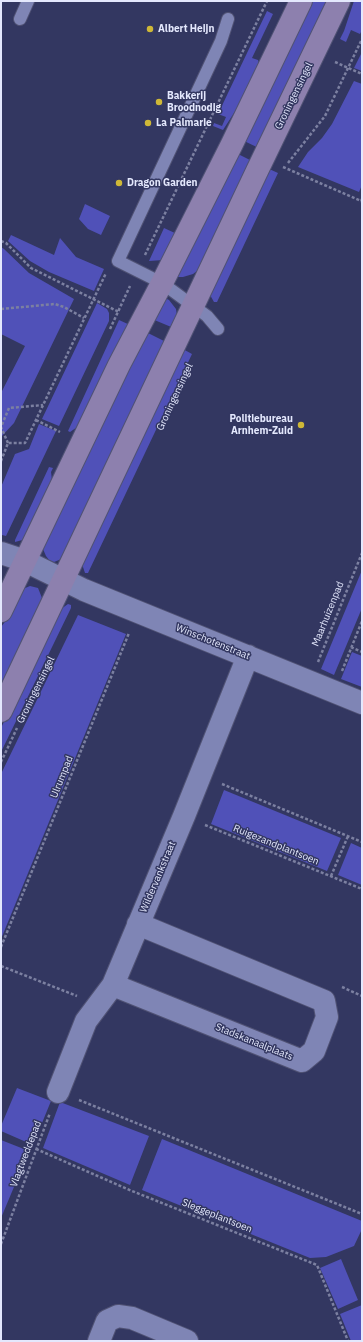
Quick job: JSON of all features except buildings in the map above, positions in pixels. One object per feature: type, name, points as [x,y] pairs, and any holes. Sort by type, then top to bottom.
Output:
[{"type":"street","points":[[1,611],[119,365],[232,144],[301,1]]},
{"type":"street","name":"Groningensingel","points":[[1,711],[192,306],[339,1]]},
{"type":"street","points":[[1,554],[25,561]]},
{"type":"street","name":"Winschotenstraat","points":[[25,561],[84,590],[362,703]]},
{"type":"street","name":"Wildervankstraat","points":[[58,1092],[86,1021],[113,985],[184,816],[248,656]]},
{"type":"street","name":"Stadskanaalplaats","points":[[113,985],[302,1061],[314,1051],[327,1017],[324,1000],[138,924]]},
{"type":"street","points":[[98,1341],[107,1321],[118,1316],[132,1318],[187,1341]]},
{"type":"lane","points":[[20,19],[28,1]]},
{"type":"lane","points":[[218,330],[207,316],[162,283],[118,261],[221,41],[228,19]]},
{"type":"path","points":[[362,39],[325,116],[308,139],[293,155],[285,168],[361,201],[362,199]]},
{"type":"path","points":[[332,60],[362,74]]},
{"type":"path","points":[[1,241],[6,243],[31,268],[141,322]]},
{"type":"path","points":[[8,443],[25,443],[106,272]]},
{"type":"path","points":[[1,309],[55,304],[64,307],[84,318]]},
{"type":"path","points":[[1,461],[8,443],[1,427],[10,408],[43,405]]},
{"type":"path","points":[[36,420],[60,432]]},
{"type":"path","name":"Maarhuizenpad","points":[[310,682],[362,553]]},
{"type":"path","name":"Ulrumpad","points":[[1,947],[138,612]]},
{"type":"path","points":[[333,692],[362,622]]},
{"type":"path","points":[[351,647],[362,652]]},
{"type":"path","name":"Groningensingel","points":[[1,762],[18,726]]},
{"type":"path","points":[[200,774],[362,842]]},
{"type":"path","name":"Ruigezandplantsoen","points":[[184,816],[362,889]]},
{"type":"path","points":[[331,876],[348,836]]},
{"type":"path","points":[[1,966],[98,1004]]},
{"type":"path","points":[[58,1092],[362,1214]]},
{"type":"path","name":"Vlagtweddepad","points":[[1,1244],[58,1092]]},
{"type":"path","name":"Sleggeplantsoen","points":[[36,1148],[132,1191],[317,1265],[348,1341]]},
{"type":"shaded area","points":[[309,1],[333,1],[263,150],[242,140]]},
{"type":"shaded area","points":[[354,1],[362,1],[362,30],[360,34],[351,30],[346,42],[340,39]]},
{"type":"shaded area","points":[[267,11],[273,14],[252,58],[258,60],[261,71],[223,130],[213,126],[214,123],[222,126],[226,117],[218,114]]},
{"type":"shaded area","points":[[362,52],[362,71],[354,68]]},
{"type":"shaded area","points":[[354,81],[362,84],[362,185],[359,192],[298,167],[308,152],[322,138],[332,124]]},
{"type":"shaded area","points":[[236,153],[256,163],[202,267],[193,274],[183,277],[176,277]]},
{"type":"shaded area","points":[[267,168],[278,173],[217,302],[214,302],[210,295]]},
{"type":"shaded area","points":[[85,204],[110,216],[101,235],[88,229],[79,219]]},
{"type":"shaded area","points":[[164,228],[177,234],[163,260],[149,261]]},
{"type":"shaded area","points":[[11,235],[54,255],[60,238],[76,257],[104,269],[94,291],[49,272],[30,261],[8,241]]},
{"type":"shaded area","points":[[1,247],[29,273],[74,299],[14,423],[1,437],[1,393],[25,346],[1,334]]},
{"type":"shaded area","points":[[165,298],[169,300],[176,309],[176,329],[152,319]]},
{"type":"shaded area","points":[[97,303],[107,309],[109,313],[109,321],[59,426],[42,419]]},
{"type":"shaded area","points":[[119,320],[130,325],[83,423],[70,432],[68,431]]},
{"type":"shaded area","points":[[142,330],[170,344],[64,557],[54,562],[49,560],[46,556],[43,549],[44,539]]},
{"type":"shaded area","points":[[181,348],[192,354],[88,573],[85,573],[82,564]]},
{"type":"shaded area","points":[[39,424],[56,431],[6,536],[1,535],[1,487],[15,454],[29,449]]},
{"type":"shaded area","points":[[49,467],[53,468],[51,472],[53,488],[26,539],[15,542],[15,540]]},
{"type":"shaded area","points":[[362,570],[362,608],[334,675],[321,669]]},
{"type":"shaded area","points":[[30,586],[38,588],[43,606],[1,698],[1,627],[10,615],[23,589]]},
{"type":"shaded area","points":[[68,604],[71,605],[71,608],[1,752],[1,728],[54,617]]},
{"type":"shaded area","points":[[78,615],[126,634],[1,939],[1,774]]},
{"type":"shaded area","points":[[352,652],[362,656],[362,687],[341,679]]},
{"type":"shaded area","points":[[224,790],[341,838],[327,871],[211,824]]},
{"type":"shaded area","points":[[351,843],[362,848],[362,885],[338,875]]},
{"type":"shaded area","points":[[17,1088],[51,1101],[33,1145],[1,1131],[1,1126]]},
{"type":"shaded area","points":[[60,1102],[149,1136],[130,1185],[43,1148]]},
{"type":"shaded area","points":[[162,1139],[362,1221],[362,1229],[354,1246],[326,1257],[310,1258],[142,1190]]},
{"type":"shaded area","points":[[1,1140],[29,1151],[1,1218]]},
{"type":"shaded area","points":[[341,1259],[358,1300],[338,1309],[320,1268]]},
{"type":"shaded area","points":[[362,1305],[362,1341],[351,1341],[340,1314]]},
{"type":"place","name":"Albert Heijn","points":[[150,29]]},
{"type":"place","name":"Bakkerij Broodnodig","points":[[159,102]]},
{"type":"place","name":"La Palmarie","points":[[148,123]]},
{"type":"place","name":"Dragon Garden","points":[[119,183]]},
{"type":"place","name":"Politiebureau Arnhem-Zuid","points":[[301,425]]}]
